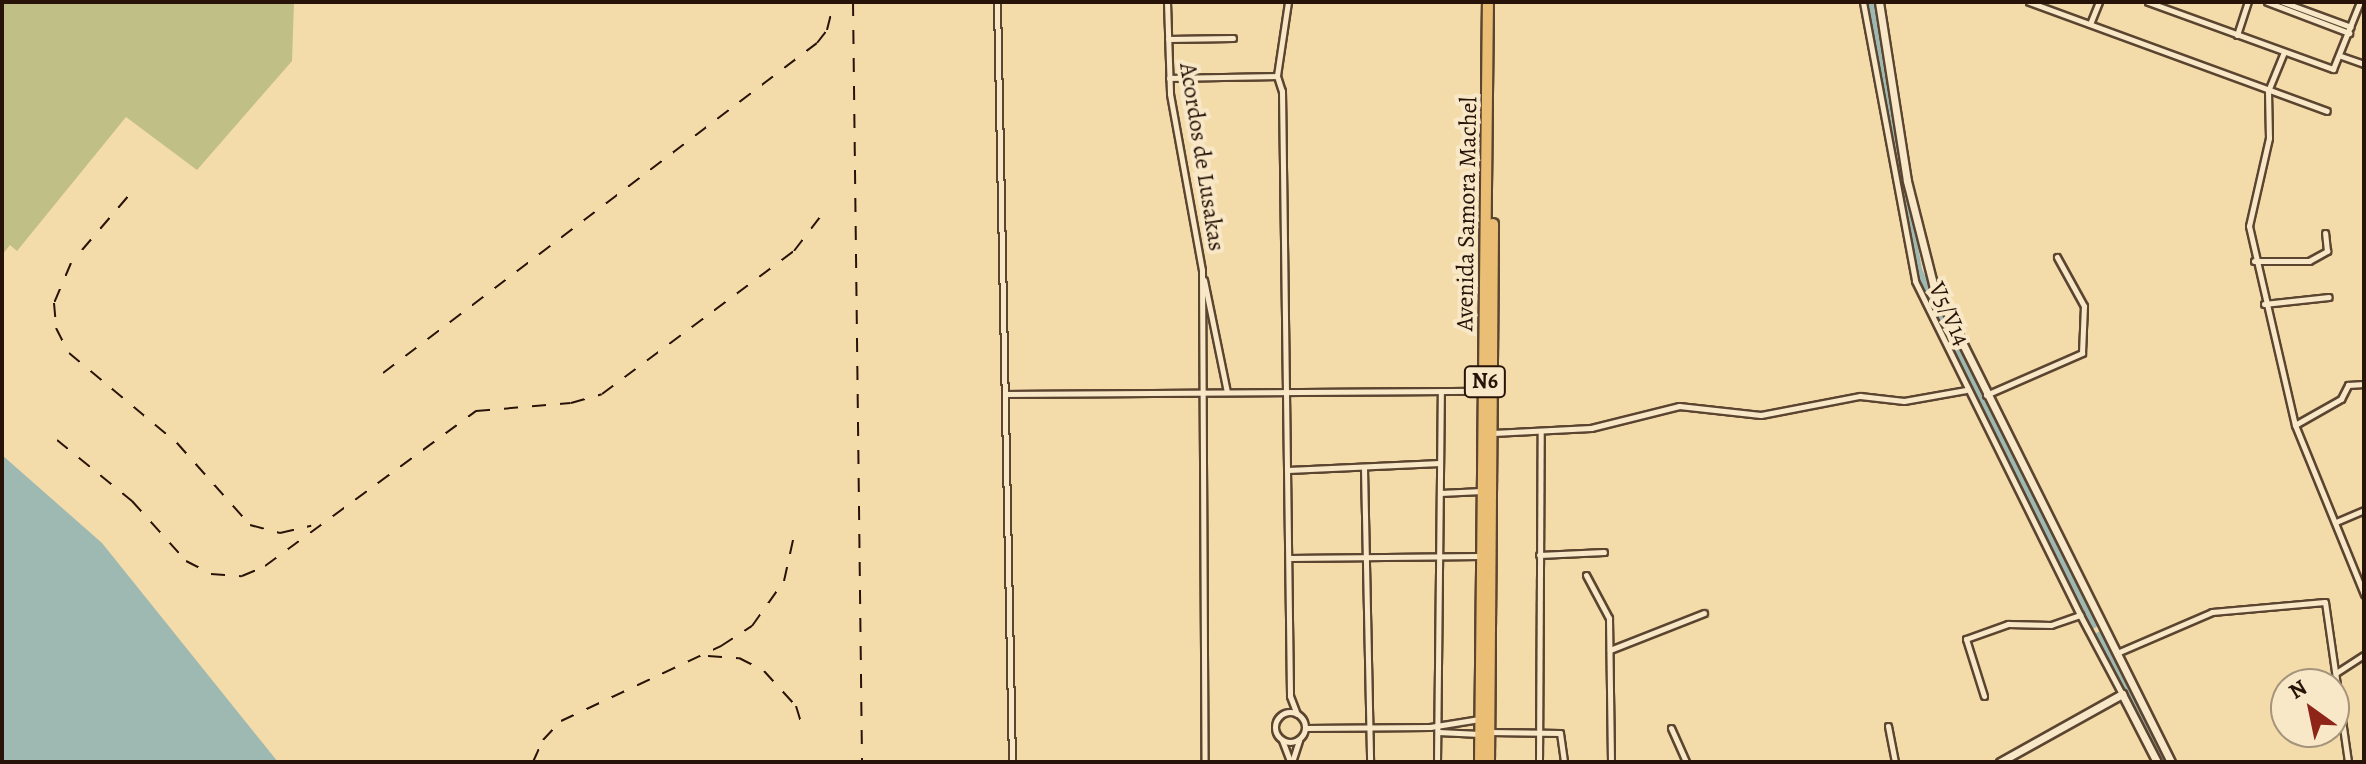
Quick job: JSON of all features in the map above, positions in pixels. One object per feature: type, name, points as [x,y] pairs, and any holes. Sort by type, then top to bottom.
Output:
[{"type":"highway","name":"Avenida Samora Machel","points":[[1485,733],[1481,719],[1483,491],[1488,433],[1485,391],[1488,2]]},
{"type":"highway","name":"Avenida Samora Machel","points":[[1485,760],[1495,2]]},
{"type":"street","points":[[997,2],[1012,762]]},
{"type":"street","name":"Acordos de Lusakas","points":[[1167,2],[1169,78],[1202,270]]},
{"type":"street","points":[[1288,2],[1277,76],[1282,91],[1290,696],[1305,728]]},
{"type":"street","name":"V5/V14","points":[[1863,2],[1905,250],[1966,390],[2122,694]]},
{"type":"street","points":[[1879,2],[1920,241],[1933,284],[1985,395],[2171,762]]},
{"type":"street","points":[[2029,2],[2327,111]]},
{"type":"street","points":[[2090,24],[2099,2]]},
{"type":"street","points":[[2148,2],[2330,69],[2341,56],[2361,5]]},
{"type":"street","points":[[2237,35],[2248,2]]},
{"type":"street","points":[[2267,2],[2350,30]]},
{"type":"street","points":[[2283,2],[2292,8]]},
{"type":"street","points":[[1168,39],[1233,38]]},
{"type":"street","points":[[2284,52],[2268,91],[2269,138],[2249,219],[2254,261],[2295,425],[2364,592]]},
{"type":"street","points":[[2341,56],[2364,64]]},
{"type":"street","points":[[1169,78],[1277,76]]},
{"type":"street","points":[[2254,261],[2309,261],[2327,251],[2325,233]]},
{"type":"street","points":[[1985,395],[2082,353],[2084,306],[2057,257]]},
{"type":"street","points":[[1202,270],[1227,392]]},
{"type":"street","points":[[1202,270],[1205,762]]},
{"type":"street","points":[[2264,304],[2329,297]]},
{"type":"street","points":[[2295,425],[2341,399],[2348,385],[2364,384]]},
{"type":"street","points":[[1488,433],[1541,433],[1606,425],[1679,406],[1761,415],[1860,396],[1904,401],[1966,390]]},
{"type":"street","points":[[1437,762],[1441,391]]},
{"type":"street","points":[[1006,394],[1485,391]]},
{"type":"street","points":[[1539,762],[1541,433]]},
{"type":"street","points":[[1288,470],[1440,463]]},
{"type":"street","points":[[1364,468],[1370,762]]},
{"type":"street","points":[[1440,493],[1483,491]]},
{"type":"street","points":[[2336,522],[2364,510]]},
{"type":"street","points":[[1539,555],[1604,552]]},
{"type":"street","points":[[1289,558],[1482,556]]},
{"type":"street","points":[[1586,575],[1609,618],[1611,762]]},
{"type":"street","points":[[2117,653],[2212,612],[2319,600],[2329,611],[2335,668]]},
{"type":"street","points":[[1610,650],[1704,613]]},
{"type":"street","points":[[1984,696],[1966,639],[2008,624],[2051,625],[2080,615]]},
{"type":"street","points":[[2344,668],[2364,655]]},
{"type":"street","points":[[2000,762],[2122,694],[2157,762]]},
{"type":"street","points":[[1290,696],[1275,729],[1291,762]]},
{"type":"street","points":[[1282,715],[1297,714]]},
{"type":"street","points":[[1305,728],[1430,727],[1439,723],[1481,719]]},
{"type":"street","points":[[1888,726],[1895,762]]},
{"type":"street","points":[[1430,727],[1439,732],[1562,734],[1564,762]]},
{"type":"street","points":[[1291,762],[1305,728]]},
{"type":"street","points":[[1671,728],[1686,762]]},
{"type":"street","points":[[1282,740],[1299,739]]},
{"type":"shaded area","points":[[2,2],[294,2],[292,61],[197,170],[126,117],[17,251],[10,245],[2,255]]},
{"type":"water","points":[[1866,2],[1875,2],[1922,269],[2095,616],[2098,626],[2091,630],[1918,286]]},
{"type":"water","points":[[2,455],[102,543],[278,762],[2,762]]},
{"type":"water","points":[[2100,631],[2167,762],[2161,762],[2093,635]]},
{"type":"railway","points":[[383,373],[817,43],[827,30],[834,2]]},
{"type":"railway","points":[[853,2],[862,762]]},
{"type":"railway","points":[[82,250],[136,187]]},
{"type":"railway","points":[[57,440],[132,501],[186,561],[211,574],[242,576],[265,566],[476,411],[571,403],[602,394],[794,251],[820,217]]},
{"type":"railway","points":[[71,263],[54,303],[56,328],[69,353],[177,443],[250,525],[280,533],[311,526]]},
{"type":"railway","points":[[533,762],[543,740],[561,721],[721,646],[752,626],[784,581],[795,531]]},
{"type":"railway","points":[[708,656],[739,658],[764,671],[796,706],[801,722]]}]
